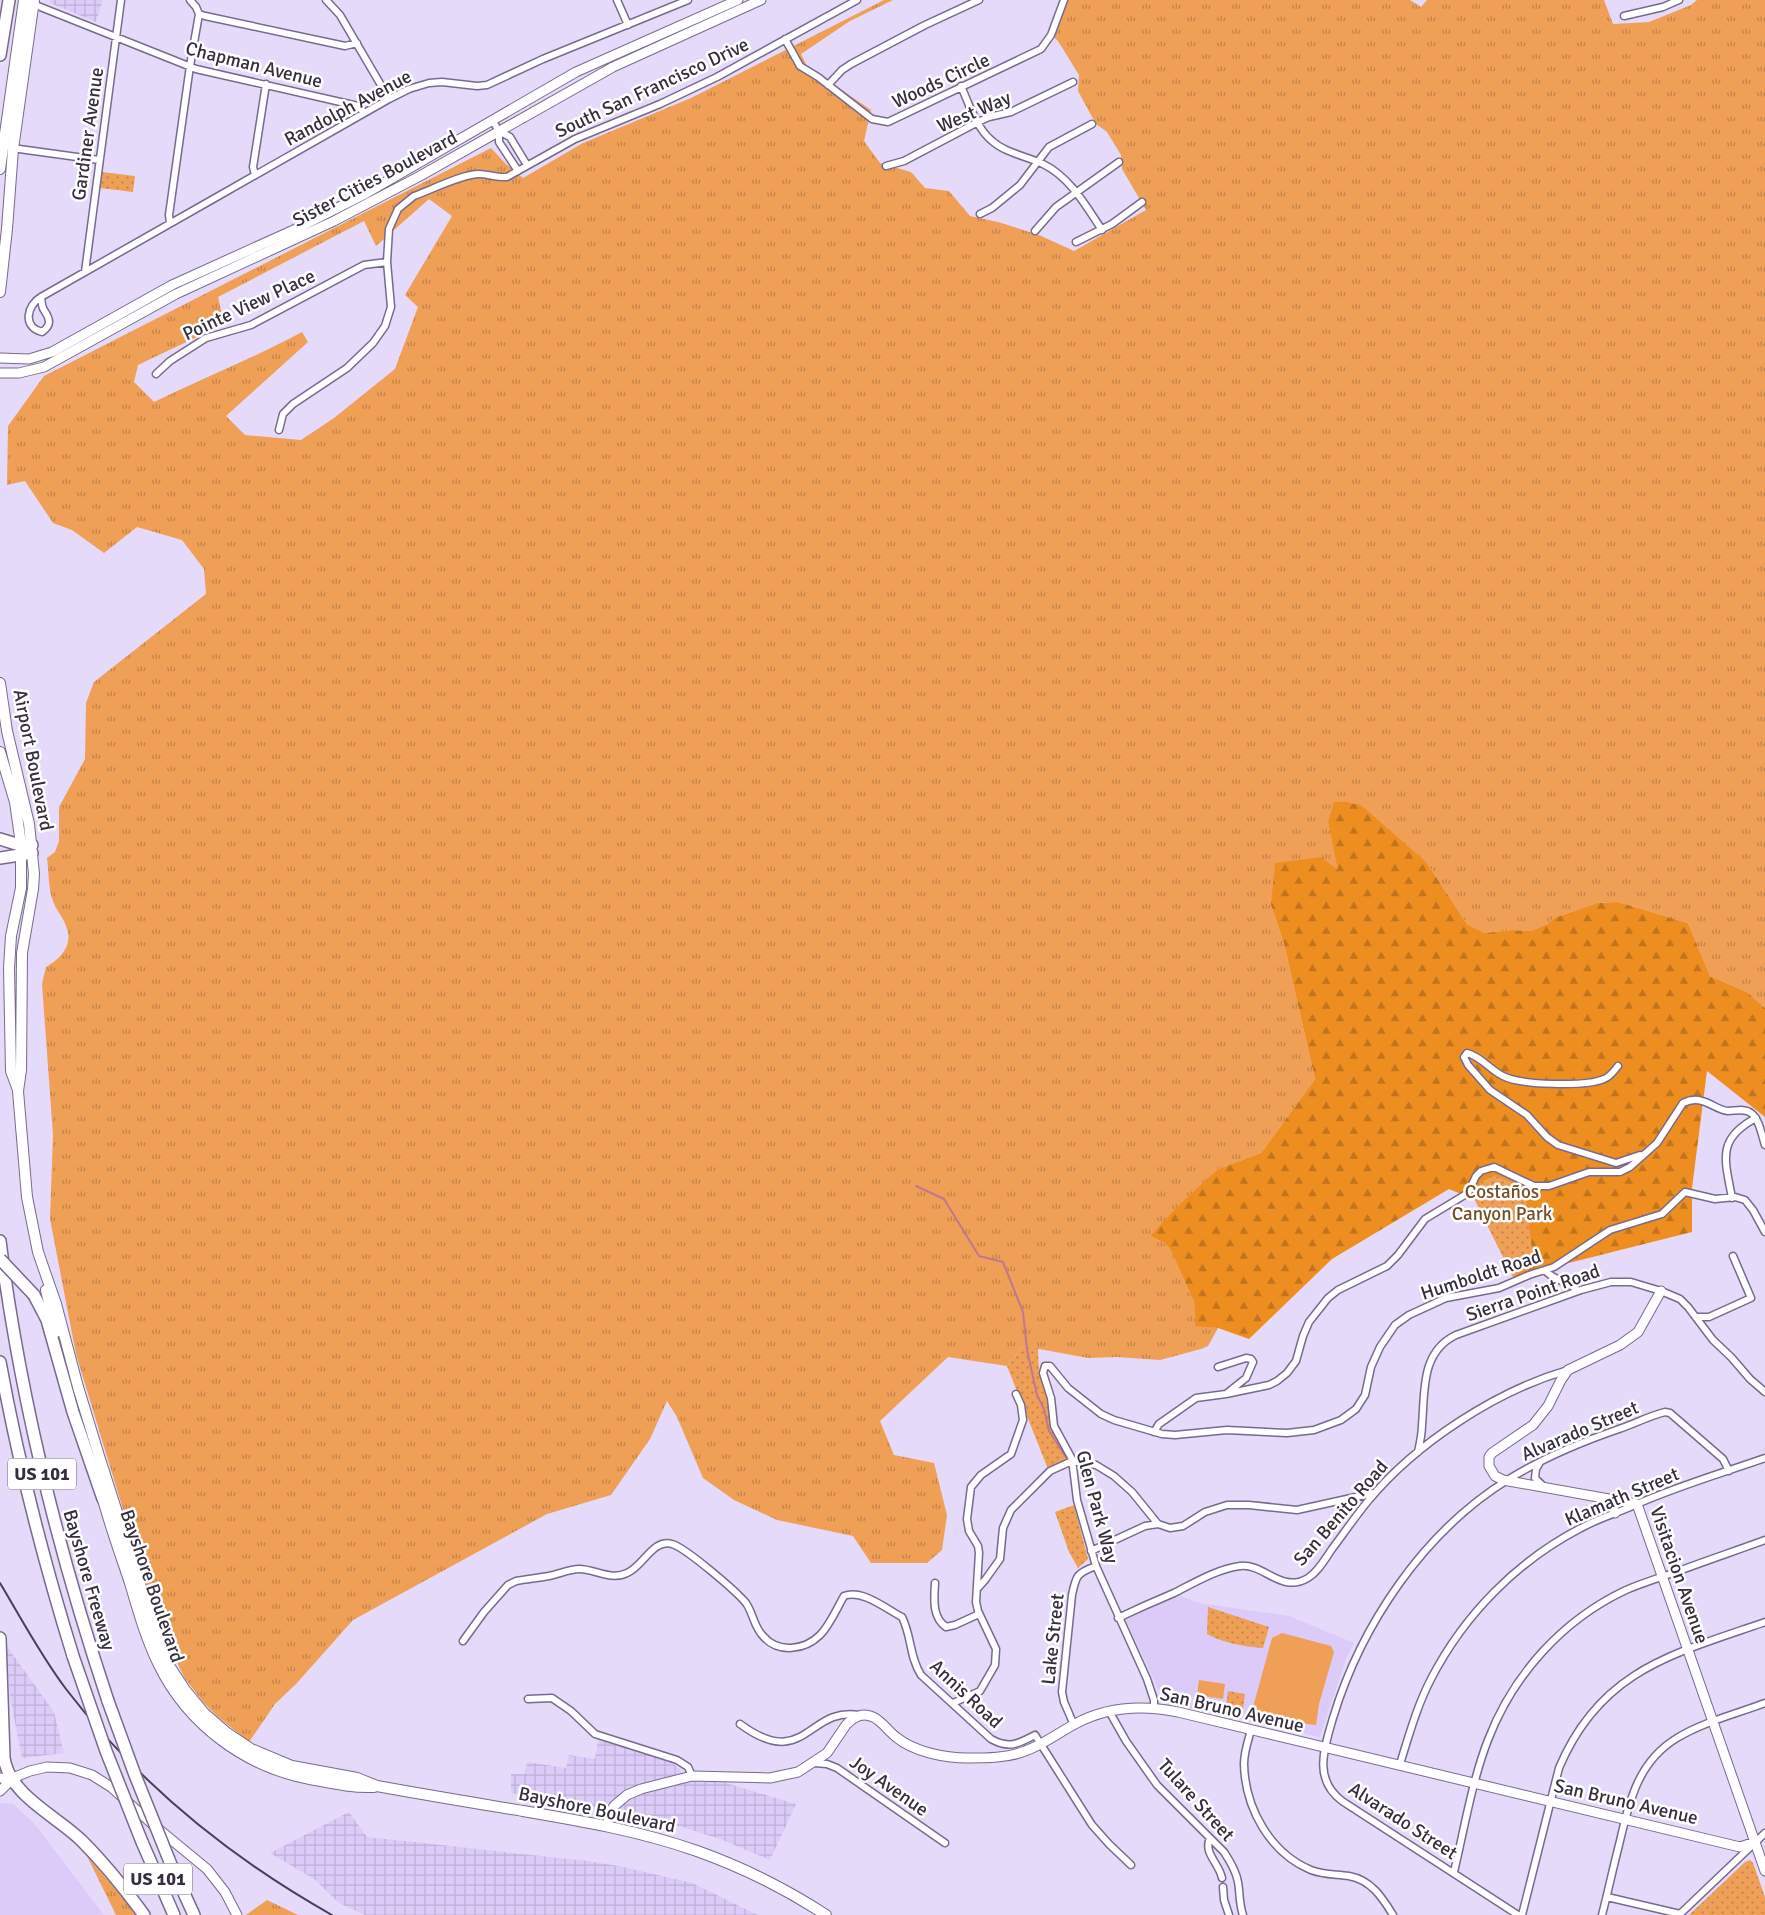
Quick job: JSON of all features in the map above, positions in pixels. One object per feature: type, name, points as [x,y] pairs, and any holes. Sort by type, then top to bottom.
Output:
[{"type":"highway","points":[[0,52],[9,0]]},
{"type":"highway","points":[[0,839],[26,849]]},
{"type":"highway","points":[[0,858],[26,849]]},
{"type":"highway","name":"Bayshore Freeway","points":[[0,1241],[21,1376],[45,1489],[72,1589],[108,1701],[138,1784],[194,1915]]},
{"type":"highway","points":[[0,1259],[34,1295],[47,1320],[73,1412],[103,1499]]},
{"type":"highway","name":"Bayshore Freeway","points":[[0,1362],[30,1502],[52,1587],[73,1656],[106,1751],[142,1842],[174,1915]]},
{"type":"highway","points":[[0,1638],[5,1764],[11,1778],[30,1799],[62,1823],[98,1857],[144,1915]]},
{"type":"main road","points":[[0,292],[7,229],[8,148],[29,2]]},
{"type":"main road","points":[[0,169],[8,148]]},
{"type":"main road","name":"Airport Boulevard","points":[[0,683],[7,731],[27,812],[26,849]]},
{"type":"main road","name":"Airport Boulevard","points":[[0,752],[15,802],[26,849]]},
{"type":"main road","name":"Bayshore Boulevard","points":[[26,849],[11,936],[9,985],[11,1071],[18,1091],[27,1197],[46,1294],[65,1367],[103,1499],[155,1657],[172,1688],[200,1721],[233,1748],[271,1768],[298,1777],[355,1787],[377,1786]]},
{"type":"main road","name":"Bayshore Boulevard","points":[[41,1264],[54,1298],[87,1418],[156,1634],[168,1664],[180,1684],[194,1702],[215,1723],[238,1741],[258,1752],[292,1766],[357,1778],[377,1786],[607,1826],[664,1840],[713,1857],[770,1883],[826,1915]]},
{"type":"street","name":"Gardiner Avenue","points":[[84,272],[122,0]]},
{"type":"street","points":[[170,223],[169,215],[199,14],[196,6],[190,0]]},
{"type":"street","points":[[326,0],[340,15],[389,99]]},
{"type":"street","points":[[616,0],[628,25]]},
{"type":"street","name":"Randolph Avenue","points":[[38,298],[409,89],[429,83],[442,82],[476,86],[487,85],[543,59],[688,0]]},
{"type":"street","name":"Sister Cities Boulevard","points":[[0,358],[29,359],[52,352],[172,285],[298,228],[363,195],[584,68],[738,0]]},
{"type":"street","name":"Sister Cities Boulevard","points":[[0,373],[19,373],[44,367],[152,307],[334,221],[420,176],[613,67],[761,0]]},
{"type":"street","name":"South San Francisco Drive","points":[[279,430],[283,414],[293,404],[347,368],[373,343],[385,326],[391,307],[387,262],[389,229],[398,209],[414,196],[468,175],[480,174],[499,178],[507,177],[575,139],[660,104],[717,77],[857,0]]},
{"type":"street","points":[[828,85],[842,70],[851,64],[925,25],[979,0]]},
{"type":"street","name":"Woods Circle","points":[[784,39],[800,66],[872,119],[888,122],[1041,49],[1047,42],[1064,0]]},
{"type":"street","points":[[1624,16],[1663,7],[1679,0]]},
{"type":"street","name":"Chapman Avenue","points":[[29,2],[190,66],[358,106],[364,113]]},
{"type":"street","points":[[199,14],[345,46],[357,43]]},
{"type":"street","name":"West Way","points":[[886,166],[904,161],[978,122],[989,117],[1011,112],[1073,82]]},
{"type":"street","points":[[255,175],[253,168],[266,84]]},
{"type":"street","points":[[961,86],[984,133],[992,142],[1002,148],[1036,161],[1055,172],[1077,193],[1102,230]]},
{"type":"street","points":[[492,120],[499,131],[510,137],[527,165]]},
{"type":"street","points":[[980,214],[1009,196],[1028,176],[1036,161],[1049,147],[1092,124]]},
{"type":"street","points":[[499,131],[499,142],[518,170]]},
{"type":"street","points":[[8,148],[99,160]]},
{"type":"street","points":[[1035,231],[1056,207],[1120,162]]},
{"type":"street","points":[[1076,242],[1102,230],[1142,202]]},
{"type":"street","name":"Pointe View Place","points":[[156,374],[170,361],[206,338],[252,325],[364,266],[387,262]]},
{"type":"street","points":[[38,298],[42,308],[47,313],[50,323],[48,328],[42,332],[34,330],[29,323],[30,314],[38,298]]},
{"type":"street","points":[[1618,1066],[1604,1080],[1569,1084],[1528,1082],[1504,1077],[1474,1055],[1467,1053],[1464,1057],[1468,1065],[1490,1090],[1527,1115],[1547,1137],[1558,1145],[1616,1163],[1633,1159],[1648,1152]]},
{"type":"street","points":[[1154,1432],[1159,1424],[1196,1398],[1226,1394],[1277,1382],[1296,1361],[1309,1322],[1328,1298],[1338,1290],[1387,1266],[1398,1255],[1425,1219],[1468,1193],[1476,1176],[1481,1171],[1494,1167],[1534,1186],[1549,1186],[1589,1172],[1620,1172],[1630,1167],[1648,1152],[1683,1103],[1688,1100],[1702,1101],[1719,1109],[1745,1110],[1751,1113],[1756,1118],[1765,1145]]},
{"type":"street","points":[[1756,1118],[1737,1132],[1728,1142],[1726,1167],[1732,1198],[1746,1201],[1765,1232]]},
{"type":"street","name":"Humboldt Road","points":[[1043,1368],[1047,1365],[1050,1366],[1068,1388],[1101,1414],[1154,1432],[1172,1435],[1204,1431],[1238,1430],[1297,1433],[1328,1426],[1348,1416],[1360,1404],[1366,1390],[1374,1359],[1389,1332],[1400,1322],[1438,1300],[1450,1296],[1499,1288],[1564,1262],[1610,1230],[1662,1214],[1685,1192],[1716,1200],[1732,1198]]},
{"type":"street","points":[[1696,1317],[1709,1317],[1751,1298],[1733,1256]]},
{"type":"street","points":[[1544,1270],[1548,1274],[1572,1285],[1578,1291]]},
{"type":"street","name":"Sierra Point Road","points":[[1418,1452],[1426,1377],[1432,1359],[1442,1344],[1456,1336],[1578,1291],[1611,1282],[1641,1284],[1680,1300],[1750,1379],[1765,1392]]},
{"type":"street","name":"San Benito Road","points":[[1118,1618],[1219,1572],[1239,1566],[1252,1568],[1284,1582],[1296,1582],[1308,1578],[1318,1569],[1376,1492],[1418,1452],[1487,1404],[1544,1377],[1568,1370],[1614,1348],[1634,1335],[1644,1324],[1662,1291]]},
{"type":"street","points":[[1706,1331],[1709,1317]]},
{"type":"street","points":[[1218,1367],[1246,1358],[1254,1362],[1246,1378],[1226,1394]]},
{"type":"street","name":"Glen Park Way","points":[[1043,1368],[1051,1398],[1054,1426],[1072,1461],[1077,1500],[1091,1551],[1118,1618],[1150,1686],[1154,1708]]},
{"type":"street","points":[[1507,1480],[1499,1478],[1492,1472],[1489,1462],[1492,1453],[1533,1425],[1544,1412],[1568,1370]]},
{"type":"street","points":[[953,1703],[980,1691],[995,1664],[996,1649],[976,1602],[979,1553],[978,1546],[969,1530],[967,1519],[971,1487],[981,1475],[1011,1454],[1022,1420],[1021,1405],[1016,1394]]},
{"type":"street","name":"Alvarado Street","points":[[1518,1915],[1336,1796],[1328,1786],[1323,1775],[1326,1748],[1332,1721],[1351,1667],[1368,1632],[1389,1598],[1407,1573],[1444,1532],[1474,1505],[1507,1480],[1543,1461],[1581,1443],[1666,1412],[1723,1459],[1729,1470]]},
{"type":"street","name":"Klamath Street","points":[[1400,1764],[1412,1726],[1431,1680],[1470,1618],[1498,1588],[1542,1552],[1579,1528],[1637,1504],[1765,1458]]},
{"type":"street","points":[[977,1589],[1000,1559],[1003,1528],[1011,1510],[1050,1471],[1072,1461],[1096,1465],[1114,1476],[1132,1492],[1158,1524]]},
{"type":"street","points":[[1543,1461],[1537,1467],[1535,1474],[1536,1480],[1543,1486]]},
{"type":"street","name":"Visitacion Avenue","points":[[1507,1480],[1637,1504],[1765,1871]]},
{"type":"street","points":[[1091,1551],[1145,1526],[1158,1524],[1170,1528],[1180,1527],[1205,1512],[1230,1505],[1255,1505],[1297,1510],[1376,1492]]},
{"type":"street","points":[[1610,1500],[1615,1513]]},
{"type":"street","points":[[1454,1872],[1487,1742],[1504,1706],[1525,1672],[1540,1654],[1571,1625],[1598,1605],[1633,1587],[1765,1540]]},
{"type":"street","name":"Annis Road","points":[[463,1641],[484,1612],[508,1585],[516,1581],[579,1569],[619,1576],[629,1573],[660,1544],[671,1543],[684,1549],[732,1588],[751,1611],[757,1628],[763,1637],[780,1647],[791,1648],[808,1644],[821,1634],[844,1596],[851,1594],[860,1595],[902,1617],[906,1625],[911,1655],[915,1666],[925,1680],[953,1703],[991,1739],[1001,1745],[1011,1745],[1035,1735],[1041,1744]]},
{"type":"street","name":"Lake Street","points":[[1074,1725],[1064,1702],[1062,1686],[1072,1595],[1075,1579],[1078,1575],[1096,1566]]},
{"type":"street","points":[[935,1583],[936,1611],[939,1621],[946,1627],[955,1626],[980,1614]]},
{"type":"street","points":[[1522,1915],[1550,1801],[1565,1754],[1583,1723],[1597,1705],[1614,1689],[1639,1671],[1657,1662],[1765,1622]]},
{"type":"street","points":[[528,1699],[552,1698],[571,1711],[595,1734],[677,1760],[688,1768],[692,1776]]},
{"type":"street","points":[[1602,1915],[1628,1803],[1639,1778],[1660,1750],[1683,1735],[1765,1703]]},
{"type":"street","name":"San Bruno Avenue","points":[[860,1716],[873,1717],[895,1737],[910,1746],[957,1757],[984,1757],[1016,1754],[1041,1744],[1074,1725],[1109,1711],[1135,1707],[1154,1708],[1400,1764],[1740,1847],[1755,1842]]},
{"type":"street","name":"Tulare Street","points":[[1109,1711],[1126,1741],[1157,1785],[1224,1852],[1236,1874],[1243,1915]]},
{"type":"street","points":[[740,1724],[782,1743],[792,1741],[837,1714],[848,1713],[860,1716]]},
{"type":"street","points":[[607,1826],[611,1810],[628,1795],[641,1789],[692,1776],[776,1777],[798,1772],[827,1753],[850,1720],[860,1716]]},
{"type":"street","points":[[1251,1730],[1245,1757],[1246,1780],[1254,1811],[1270,1837],[1285,1854],[1303,1867],[1322,1874],[1349,1876],[1364,1882],[1379,1894],[1393,1915]]},
{"type":"street","points":[[1041,1744],[1092,1825],[1130,1865]]},
{"type":"street","name":"Joy Avenue","points":[[814,1763],[826,1764],[837,1768],[944,1842]]},
{"type":"street","points":[[0,1778],[11,1778],[47,1767],[60,1767],[80,1770],[102,1780],[207,1868],[225,1892],[237,1915]]},
{"type":"street","points":[[0,1791],[11,1778]]},
{"type":"street","points":[[1607,1897],[1680,1914],[1765,1833]]},
{"type":"street","points":[[1210,1838],[1207,1845],[1208,1851],[1220,1869],[1222,1878]]},
{"type":"street","points":[[1223,1887],[1224,1900],[1229,1915]]},
{"type":"shaded area","points":[[50,0],[103,0],[96,22],[50,3]]},
{"type":"shaded area","points":[[1178,1595],[1199,1603],[1289,1616],[1354,1643],[1346,1659],[1320,1737],[1164,1702],[1126,1620]]},
{"type":"shaded area","points":[[6,1645],[54,1712],[64,1753],[22,1758],[10,1697]]},
{"type":"shaded area","points":[[598,1740],[669,1760],[680,1769],[686,1782],[719,1781],[796,1804],[770,1860],[720,1839],[669,1823],[627,1813],[511,1793],[511,1774],[525,1774],[527,1762],[566,1768],[569,1755],[595,1759]]},
{"type":"shaded area","points":[[0,1803],[13,1804],[33,1822],[104,1915],[0,1915]]},
{"type":"shaded area","points":[[349,1812],[367,1837],[619,1866],[692,1883],[758,1915],[365,1915],[339,1903],[314,1879],[270,1853]]},
{"type":"green space","points":[[884,0],[893,0],[850,21],[801,54],[807,66],[871,110],[864,141],[880,163],[911,172],[925,188],[949,191],[970,216],[998,222],[1039,235],[1074,251],[1146,210],[1122,169],[1121,155],[1107,132],[1096,124],[1078,91],[1079,75],[1058,41],[1048,31],[1061,0],[1410,0],[1421,7],[1427,0],[1604,0],[1613,24],[1649,22],[1691,5],[1697,0],[1765,0],[1765,1008],[1747,992],[1710,976],[1688,923],[1618,902],[1597,903],[1554,918],[1547,924],[1531,931],[1512,930],[1485,933],[1467,924],[1427,863],[1328,822],[1339,870],[1271,905],[1284,944],[1315,1079],[1261,1153],[1218,1169],[1150,1236],[1164,1243],[1170,1249],[1194,1302],[1195,1325],[1218,1328],[1208,1346],[1160,1360],[1116,1357],[1088,1358],[1023,1346],[1007,1366],[948,1357],[880,1421],[894,1455],[934,1463],[947,1515],[942,1550],[927,1563],[871,1563],[853,1536],[777,1520],[734,1500],[703,1478],[677,1417],[667,1401],[650,1439],[611,1495],[547,1514],[353,1620],[296,1684],[275,1704],[249,1742],[203,1702],[184,1677],[165,1637],[142,1572],[76,1354],[50,1219],[53,1135],[42,984],[46,967],[65,950],[68,939],[65,923],[51,896],[47,858],[55,852],[59,841],[59,807],[85,759],[86,703],[94,682],[206,594],[204,569],[182,540],[137,527],[104,553],[72,530],[53,523],[25,481],[7,485],[8,426],[44,376],[491,148],[523,178],[583,143],[691,98]],"holes":[[[429,199],[452,216],[405,295],[418,307],[395,369],[334,418],[301,440],[245,435],[226,416],[308,342],[302,332],[266,351],[154,402],[134,382],[138,365],[224,324],[218,297],[364,221],[376,246]]]},
{"type":"green space","points":[[102,172],[135,176],[133,192],[100,188]]},
{"type":"green space","points":[[1334,802],[1346,802],[1362,806],[1427,863],[1467,924],[1485,933],[1512,930],[1531,931],[1547,924],[1554,918],[1597,903],[1618,902],[1688,923],[1710,976],[1747,992],[1765,1008],[1765,1117],[1707,1071],[1692,1188],[1692,1232],[1513,1277],[1475,1200],[1449,1189],[1332,1259],[1249,1339],[1218,1328],[1195,1326],[1194,1302],[1170,1249],[1164,1243],[1150,1236],[1179,1205],[1218,1169],[1261,1153],[1315,1079],[1284,944],[1271,905],[1275,863],[1321,857],[1338,870],[1328,822]]},
{"type":"green space","name":"Costaños Canyon Park","points":[[1496,1175],[1524,1188],[1534,1265],[1513,1277],[1475,1200],[1481,1182]]},
{"type":"green space","points":[[1023,1346],[1038,1348],[1039,1374],[1049,1395],[1053,1431],[1069,1460],[1048,1469],[1007,1366]]},
{"type":"green space","points":[[1074,1505],[1088,1559],[1078,1568],[1069,1552],[1055,1512]]},
{"type":"green space","points":[[1208,1607],[1269,1627],[1263,1648],[1234,1644],[1207,1634]]},
{"type":"green space","points":[[1282,1633],[1331,1646],[1334,1652],[1319,1704],[1316,1725],[1250,1718],[1272,1638]]},
{"type":"green space","points":[[1199,1680],[1225,1684],[1223,1699],[1197,1695]]},
{"type":"green space","points":[[1228,1691],[1245,1694],[1243,1709],[1226,1706]]},
{"type":"green space","points":[[87,1856],[136,1913],[138,1915],[116,1915]]},
{"type":"green space","points":[[1750,1860],[1753,1863],[1765,1897],[1765,1915],[1689,1915],[1745,1862]]},
{"type":"green space","points":[[267,1900],[298,1915],[246,1915]]},
{"type":"waterway","points":[[916,1186],[944,1199],[979,1256],[1003,1262],[1023,1312],[1027,1350],[1037,1395],[1044,1409],[1049,1431],[1066,1457]]},
{"type":"railway","points":[[0,1583],[66,1689],[123,1756],[187,1816],[222,1843],[257,1868],[332,1915]]}]
